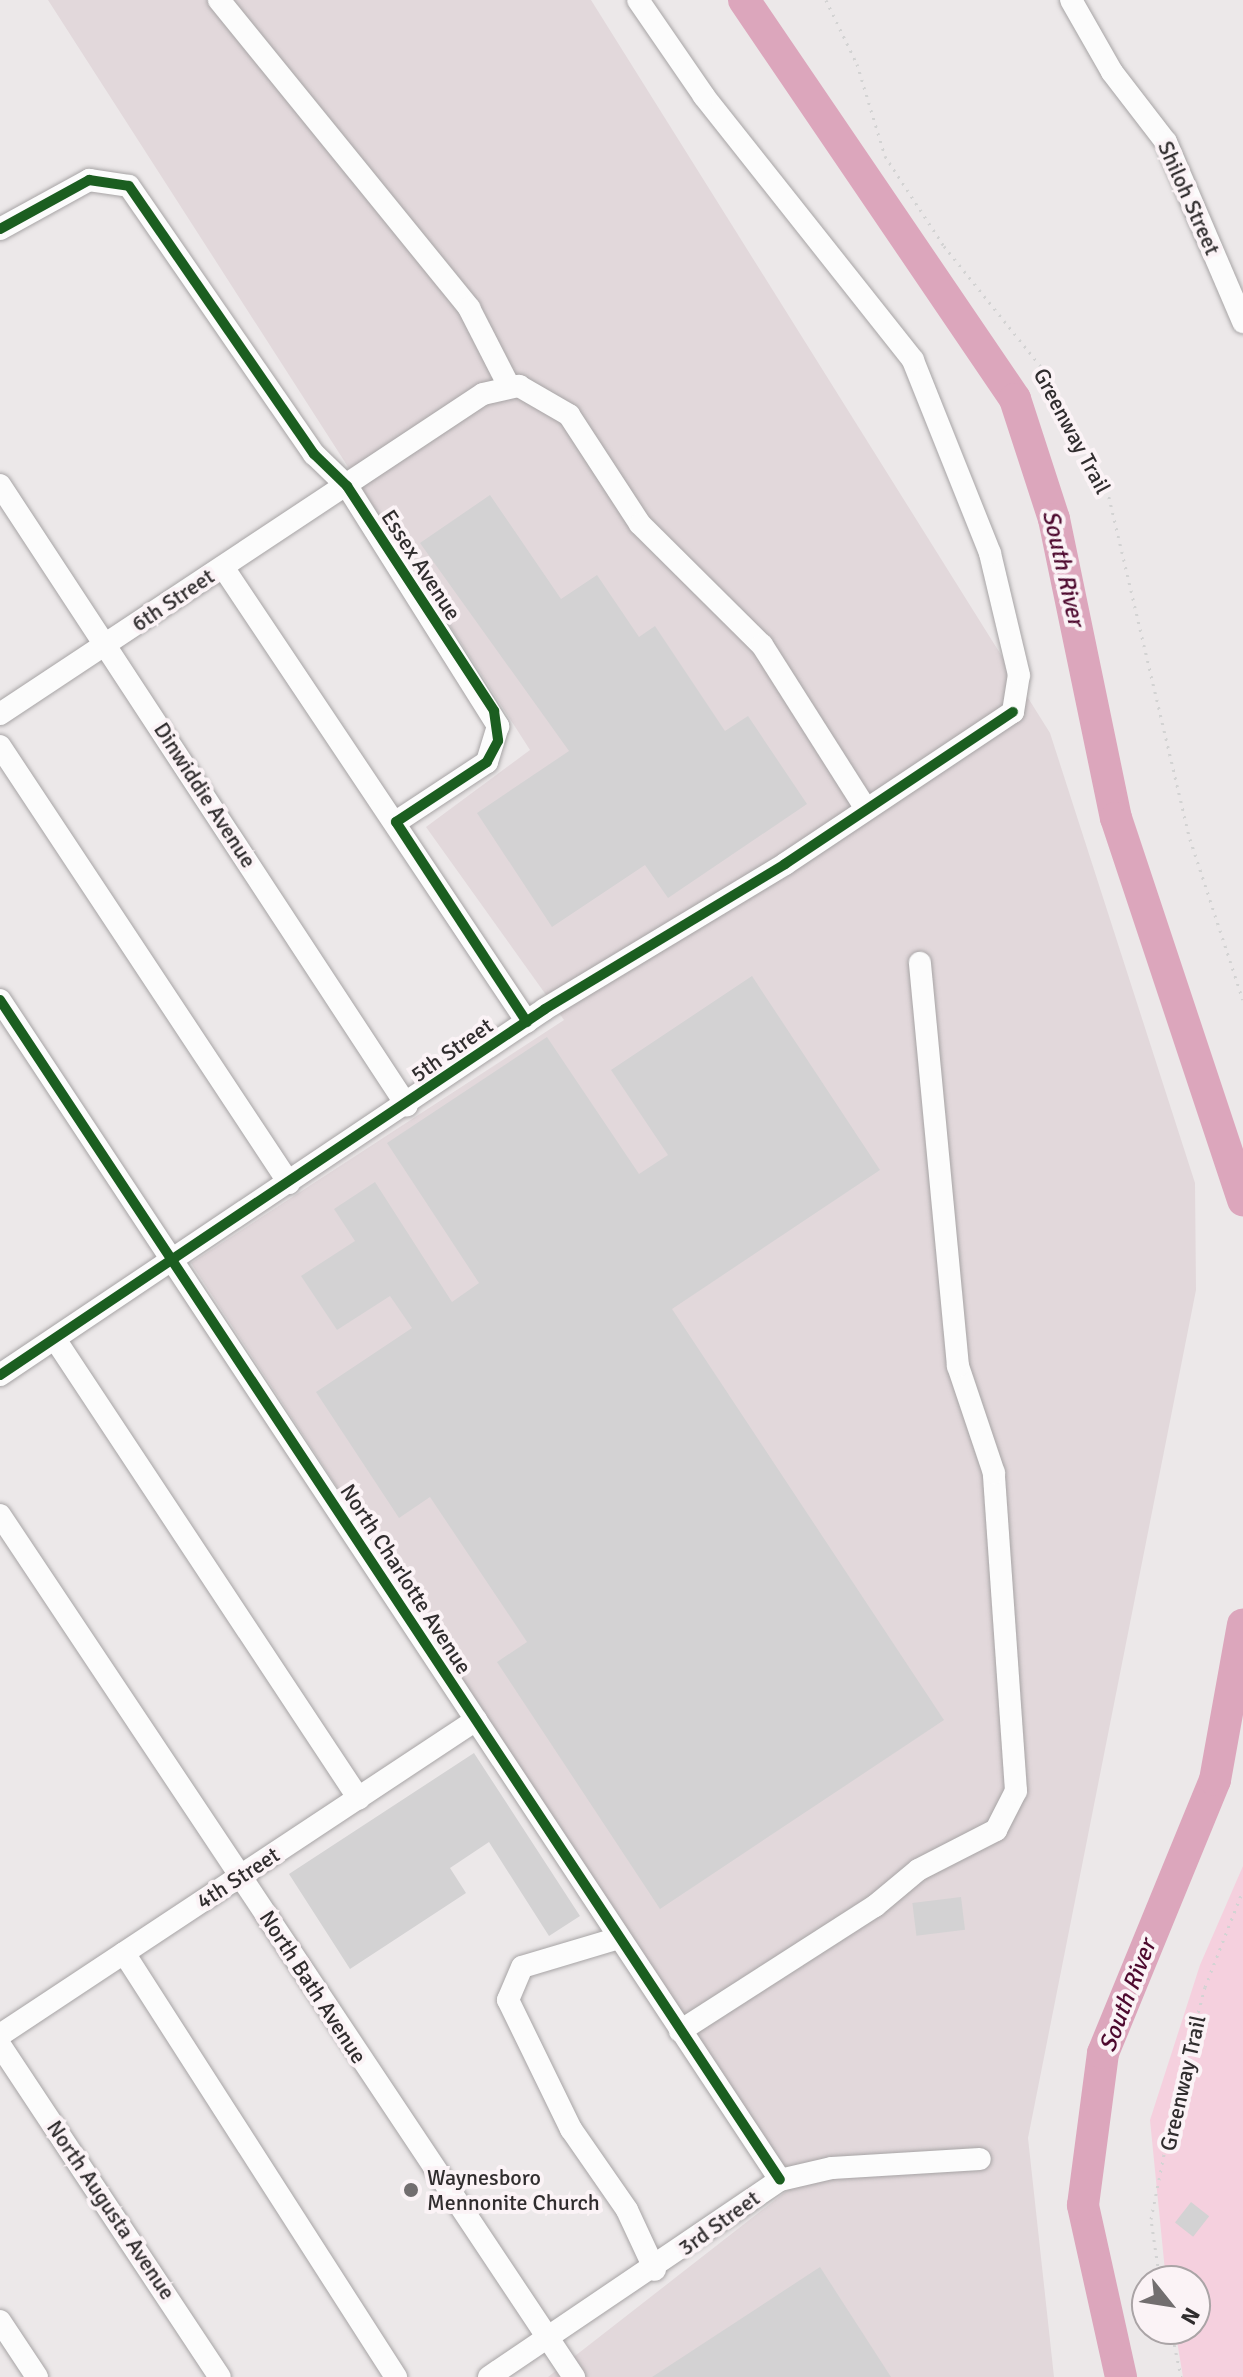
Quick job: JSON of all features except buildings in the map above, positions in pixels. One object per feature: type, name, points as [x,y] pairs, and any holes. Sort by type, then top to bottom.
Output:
[{"type":"street","points":[[219,0],[469,308],[509,386],[536,389],[569,415],[640,524],[783,672],[866,809]]},
{"type":"street","name":"5th Street","points":[[0,1375],[407,1106],[527,1022],[866,809],[1013,712],[1019,675],[990,553],[913,360],[704,96],[638,0]]},
{"type":"street","name":"Shiloh Street","points":[[1071,0],[1112,72],[1166,142],[1243,322]]},
{"type":"street","name":"Essex Avenue","points":[[0,229],[50,199],[103,177],[129,186],[314,454],[347,486],[498,726],[487,762],[396,822]]},
{"type":"street","name":"6th Street","points":[[0,714],[483,394],[509,386]]},
{"type":"street","name":"Dinwiddie Avenue","points":[[0,485],[407,1106]]},
{"type":"street","points":[[223,567],[527,1022]]},
{"type":"street","points":[[0,746],[289,1183]]},
{"type":"street","points":[[680,2031],[924,1865],[996,1830],[1016,1791],[994,1473],[958,1366],[920,963]]},
{"type":"street","name":"North Charlotte Avenue","points":[[0,1000],[780,2180]]},
{"type":"street","points":[[55,1339],[359,1799]]},
{"type":"street","name":"North Bath Avenue","points":[[0,1515],[574,2377]]},
{"type":"street","name":"4th Street","points":[[0,2035],[476,1720]]},
{"type":"street","points":[[619,1938],[522,1967],[508,2000],[571,2129],[627,2210],[655,2270]]},
{"type":"street","points":[[124,1953],[396,2377]]},
{"type":"street","name":"North Augusta Avenue","points":[[0,2045],[220,2377]]},
{"type":"street","name":"3rd Street","points":[[489,2377],[655,2270],[780,2180],[832,2168],[980,2159]]},
{"type":"street","points":[[0,2321],[37,2377]]},
{"type":"path","points":[[1174,2345],[1181,2377]]},
{"type":"shaded area","points":[[48,0],[591,0],[1050,733],[1195,1183],[1196,1290],[1028,2138],[1054,2377],[548,2377],[793,2186],[191,1263],[564,1020],[426,827],[530,750]]},
{"type":"shaded area","points":[[1243,1866],[1243,2377],[1183,2377],[1178,2345],[1211,2345],[1211,2265],[1164,2265],[1150,2120],[1200,1965]]},
{"type":"waterway","name":"South River","points":[[744,0],[1015,399],[1054,519],[1116,818],[1243,1200]]},
{"type":"waterway","name":"South River","points":[[1121,2377],[1083,2205],[1103,2053],[1215,1780],[1243,1624]]},
{"type":"cycle path","points":[[0,229],[89,180],[129,186],[314,454],[347,486],[494,711],[498,741],[487,762],[396,822],[527,1022]]},
{"type":"cycle path","points":[[0,1375],[545,1009],[785,864],[1013,712]]},
{"type":"cycle path","points":[[0,1000],[780,2180]]},
{"type":"place","name":"Waynesboro Mennonite Church","points":[[411,2190]]}]
